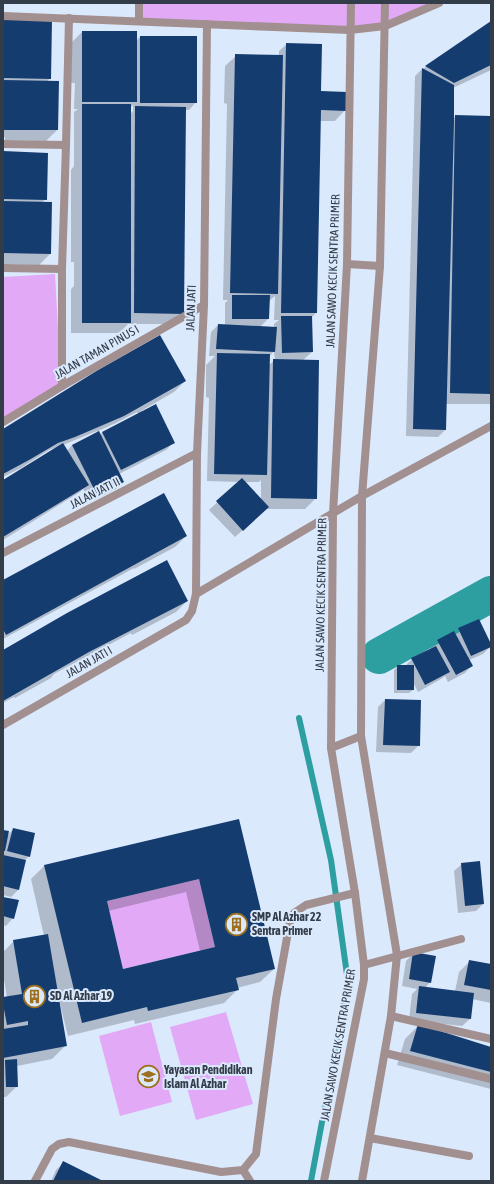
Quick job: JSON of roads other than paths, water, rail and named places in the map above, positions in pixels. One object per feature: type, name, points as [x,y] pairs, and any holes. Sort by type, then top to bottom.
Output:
[{"type":"street","points":[[139,3],[139,21]]},
{"type":"street","name":"JALAN SAWO KECIK SENTRA PRIMER","points":[[324,1181],[364,979],[364,965],[331,748],[333,514],[348,264],[351,3]]},
{"type":"street","points":[[362,1181],[391,1016],[397,955],[361,736],[362,496],[380,266],[385,3]]},
{"type":"street","points":[[3,16],[350,30],[385,26],[439,3]]},
{"type":"street","points":[[62,386],[62,269],[69,18]]},
{"type":"street","name":"JALAN JATI","points":[[186,620],[192,611],[196,594],[197,454],[204,305],[207,24]]},
{"type":"street","points":[[3,144],[66,145]]},
{"type":"street","points":[[348,264],[380,266]]},
{"type":"street","points":[[3,268],[62,269]]},
{"type":"street","name":"JALAN TAMAN PINUS I","points":[[3,422],[62,386],[204,305]]},
{"type":"street","points":[[196,594],[362,496],[491,426]]},
{"type":"street","name":"JALAN JATI II","points":[[3,553],[197,454]]},
{"type":"street","name":"JALAN JATI I","points":[[3,725],[186,620]]},
{"type":"street","points":[[331,748],[361,736]]},
{"type":"street","points":[[35,1181],[52,1149],[59,1144],[69,1142],[221,1172],[243,1170],[256,1154],[276,999],[290,922],[294,913],[306,905],[353,894]]},
{"type":"street","points":[[364,965],[461,939]]},
{"type":"street","points":[[391,1016],[491,1039]]},
{"type":"street","points":[[385,1053],[491,1079]]},
{"type":"street","points":[[370,1138],[469,1156]]},
{"type":"street","points":[[243,1170],[250,1181]]},
{"type":"waterway","points":[[379,656],[491,594]]},
{"type":"waterway","points":[[299,718],[331,860],[348,982],[311,1181]]},
{"type":"place","name":"SMP Al Azhar 22 Sentra Primer","points":[[237,924]]},
{"type":"place","name":"SD Al Azhar 19","points":[[35,996]]},
{"type":"place","name":"Yayasan Pendidikan Islam Al Azhar","points":[[149,1077]]}]
